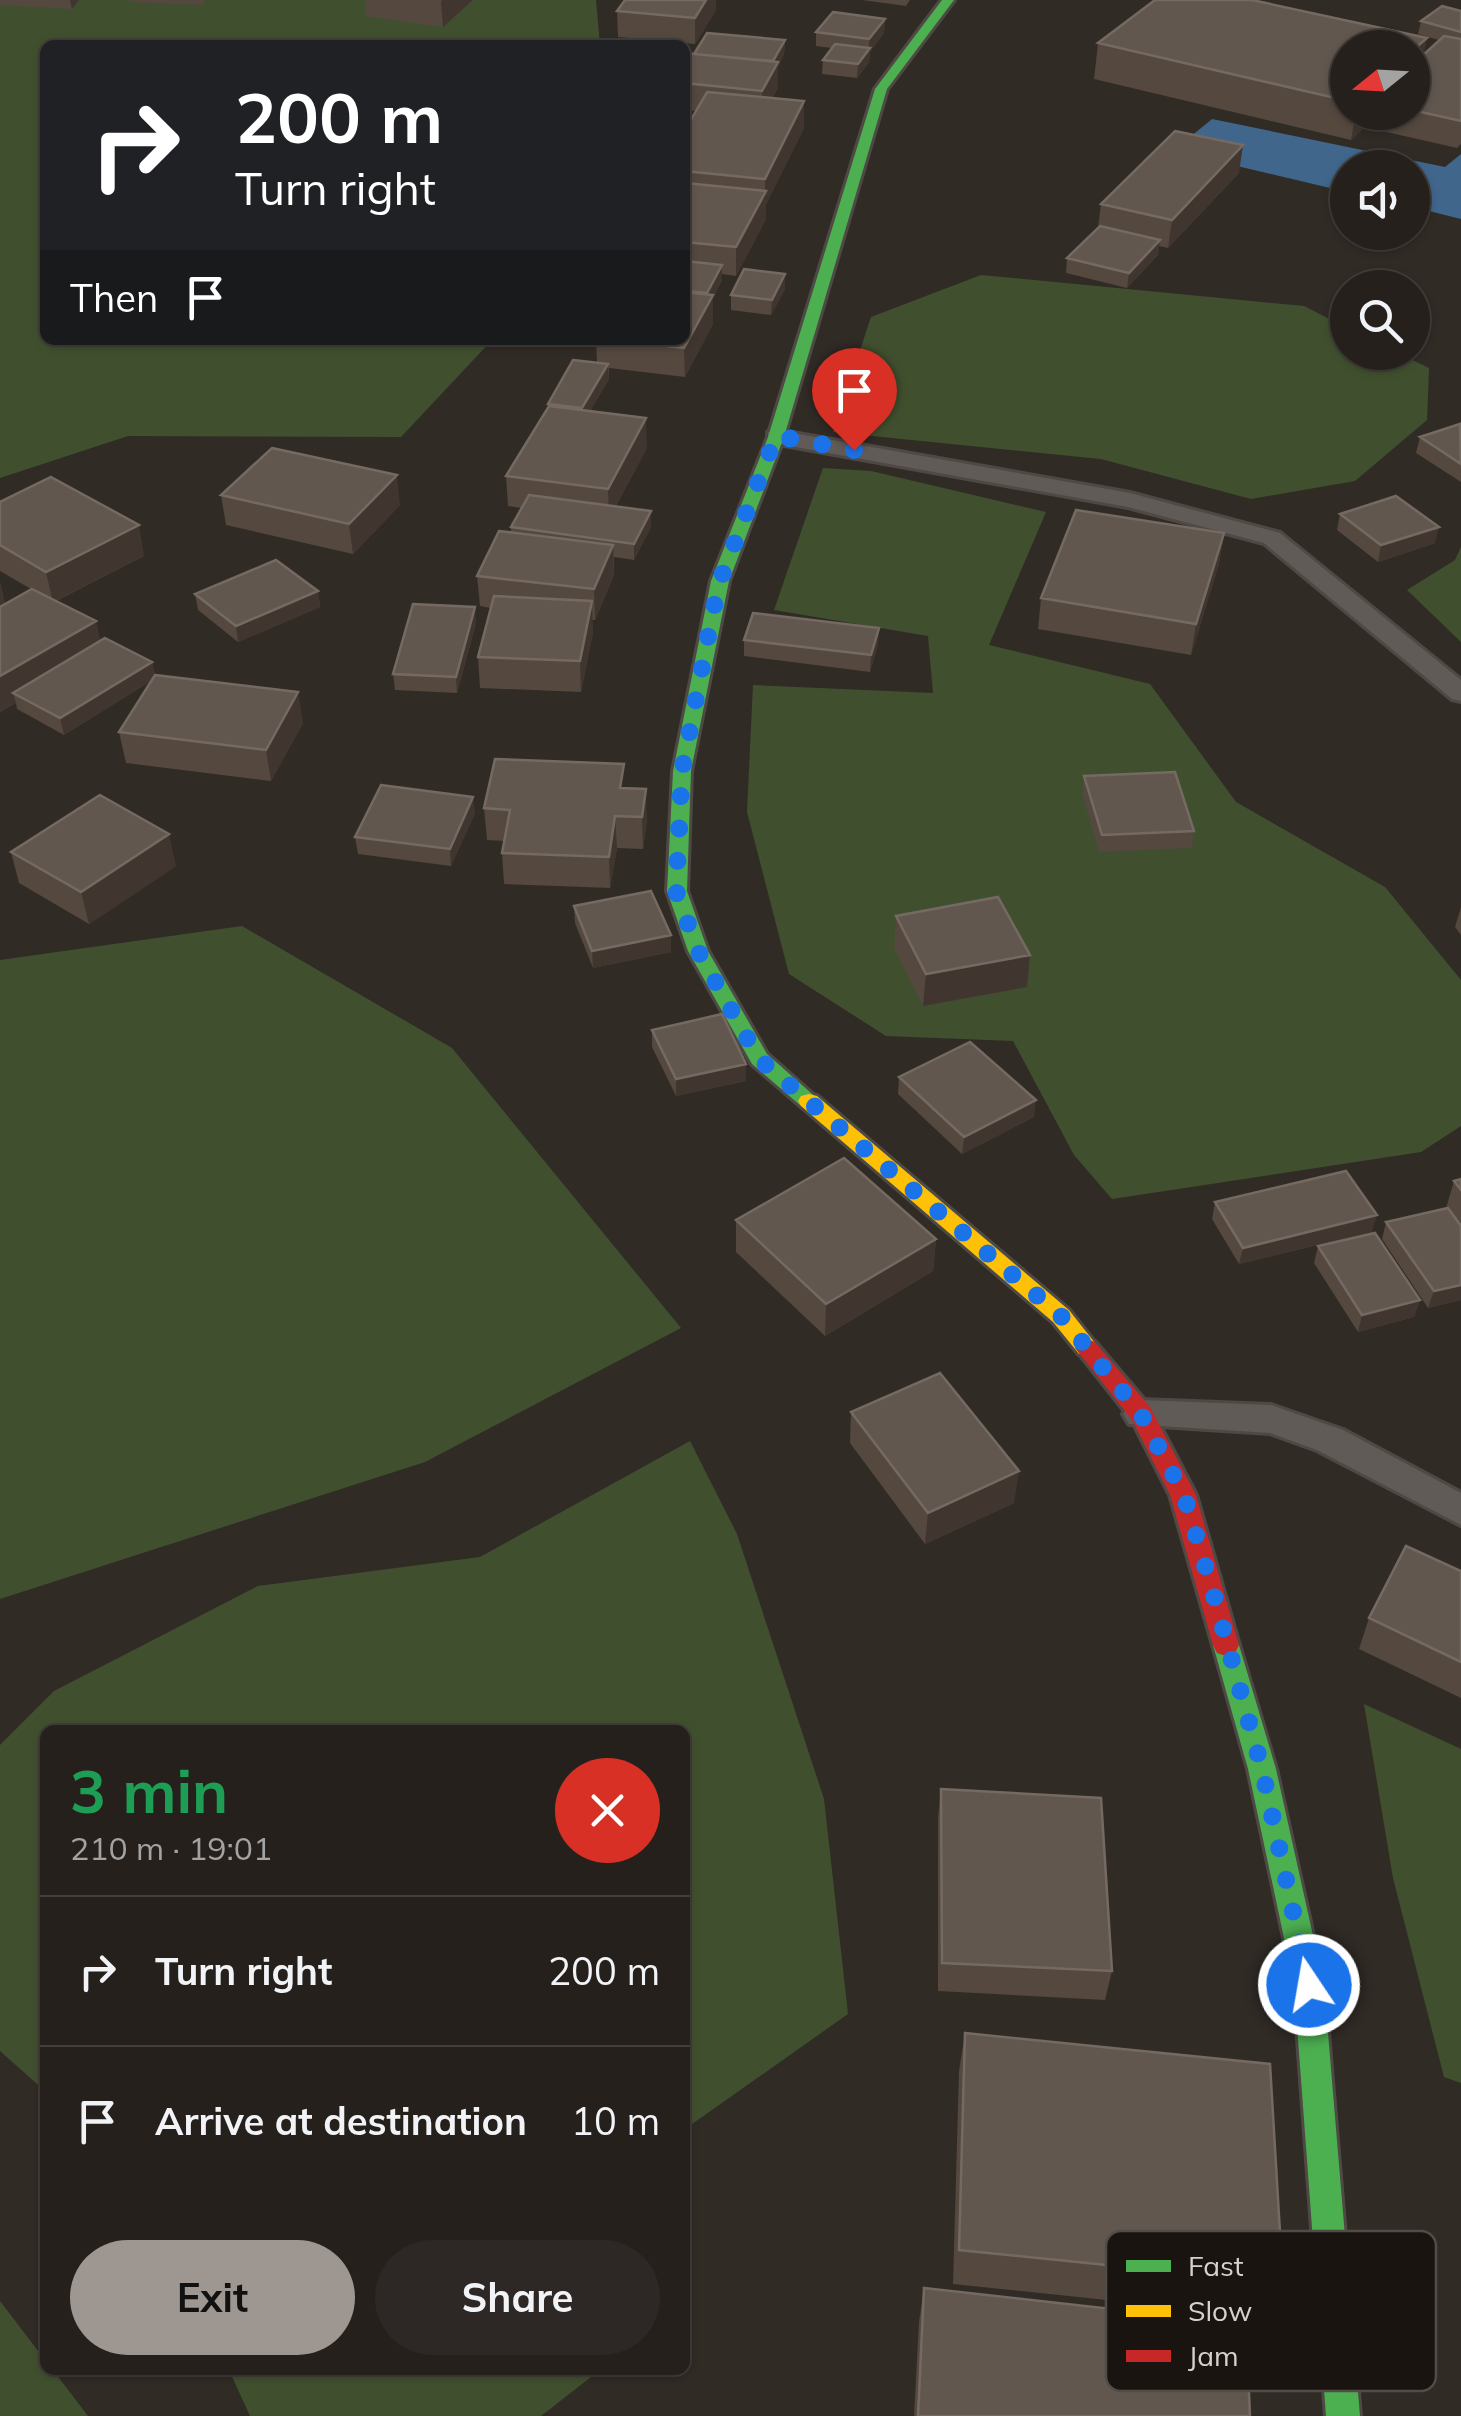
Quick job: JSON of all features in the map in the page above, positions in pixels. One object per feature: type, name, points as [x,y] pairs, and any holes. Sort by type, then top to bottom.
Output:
[{"type":"main road","points":[[948,0],[881,89],[776,436],[720,581],[682,771],[676,891],[698,951],[759,1059],[1061,1316],[1141,1414],[1184,1495],[1262,1769],[1309,1985],[1328,2231]]},
{"type":"main road","points":[[1341,2391],[1343,2416]]},
{"type":"lane","points":[[776,436],[1130,500],[1272,538],[1461,693]]},
{"type":"lane","points":[[1141,1414],[1271,1418],[1330,1440],[1461,1510]]},
{"type":"green space","points":[[0,0],[596,0],[600,40],[40,40],[40,345],[487,345],[401,437],[128,436],[0,478]]},
{"type":"green space","points":[[981,275],[1304,306],[1330,319],[1330,370],[1429,370],[1427,420],[1355,481],[1251,499],[1101,459],[833,432],[871,317]]},
{"type":"green space","points":[[823,468],[871,471],[1046,512],[989,645],[1150,684],[1236,802],[1385,887],[1461,980],[1461,1126],[1421,1152],[1112,1199],[1074,1155],[1013,1041],[886,1036],[789,974],[747,812],[753,685],[933,693],[928,636],[774,610]]},
{"type":"green space","points":[[1461,547],[1461,642],[1407,590],[1455,560]]},
{"type":"green space","points":[[242,926],[452,1048],[681,1328],[425,1462],[0,1599],[0,960]]},
{"type":"green space","points":[[690,1441],[737,1534],[824,1799],[848,2014],[690,2125],[690,1725],[40,1725],[40,2087],[0,2051],[0,1745],[54,1691],[258,1586],[480,1557]]},
{"type":"green space","points":[[1364,1704],[1461,1749],[1461,2083],[1444,2077],[1393,1878]]},
{"type":"green space","points":[[0,2301],[40,2353],[40,2375],[57,2375],[88,2416],[0,2416]]},
{"type":"green space","points":[[231,2375],[594,2375],[541,2416],[250,2416]]},
{"type":"water","points":[[1212,119],[1362,150],[1330,150],[1330,188],[1173,151]]},
{"type":"water","points":[[1461,154],[1461,219],[1430,211],[1430,164],[1445,167]]},
{"type":"building","points":[[625,0],[706,0],[695,18],[617,11]]},
{"type":"building","points":[[1155,0],[1252,0],[1390,30],[1330,30],[1330,97],[1098,43]]},
{"type":"building","points":[[1442,6],[1461,11],[1461,32],[1421,21]]},
{"type":"building","points":[[833,12],[885,19],[869,39],[816,32]]},
{"type":"building","points":[[707,33],[785,40],[773,61],[694,54]]},
{"type":"building","points":[[1444,36],[1461,39],[1461,121],[1430,114],[1430,49]]},
{"type":"building","points":[[835,44],[870,48],[858,64],[823,60]]},
{"type":"building","points":[[690,53],[778,62],[762,91],[690,84]]},
{"type":"building","points":[[707,92],[804,101],[765,179],[690,172],[690,121]]},
{"type":"building","points":[[1175,131],[1243,145],[1172,220],[1101,204]]},
{"type":"building","points":[[690,183],[766,191],[736,247],[690,242]]},
{"type":"building","points":[[1100,226],[1160,240],[1129,273],[1067,258]]},
{"type":"building","points":[[690,262],[722,265],[707,293],[690,291]]},
{"type":"building","points":[[744,269],[785,274],[772,300],[731,295]]},
{"type":"building","points":[[690,293],[713,295],[690,337]]},
{"type":"building","points":[[573,360],[608,364],[582,408],[548,404]]},
{"type":"building","points":[[549,406],[646,418],[608,489],[506,476]]},
{"type":"building","points":[[1460,424],[1461,464],[1420,437]]},
{"type":"building","points":[[272,448],[397,475],[349,524],[221,495]]},
{"type":"building","points":[[51,477],[139,525],[46,572],[0,545],[0,502]]},
{"type":"building","points":[[529,495],[651,511],[634,544],[511,527]]},
{"type":"building","points":[[1396,496],[1439,527],[1381,545],[1340,514]]},
{"type":"building","points":[[1076,510],[1224,533],[1196,624],[1041,598]]},
{"type":"building","points":[[499,531],[613,545],[594,589],[477,576]]},
{"type":"building","points":[[276,560],[318,591],[236,626],[195,594]]},
{"type":"building","points":[[32,589],[96,621],[0,676],[0,607]]},
{"type":"building","points":[[494,596],[592,601],[580,661],[478,657]]},
{"type":"building","points":[[413,604],[475,607],[456,677],[393,674]]},
{"type":"building","points":[[753,613],[879,628],[871,655],[744,640]]},
{"type":"building","points":[[105,638],[152,662],[60,718],[13,693]]},
{"type":"building","points":[[155,675],[298,692],[266,750],[119,732]]},
{"type":"building","points":[[495,759],[624,764],[620,788],[646,789],[642,817],[615,816],[609,857],[502,853],[510,810],[484,808]]},
{"type":"building","points":[[1175,772],[1194,831],[1102,835],[1084,776]]},
{"type":"building","points":[[381,785],[473,797],[450,849],[355,837]]},
{"type":"building","points":[[100,795],[169,834],[81,892],[11,852]]},
{"type":"building","points":[[651,891],[671,935],[592,951],[574,906]]},
{"type":"building","points":[[998,897],[1030,955],[926,974],[896,916]]},
{"type":"building","points":[[722,1014],[746,1064],[676,1079],[652,1030]]},
{"type":"building","points":[[970,1042],[1036,1100],[964,1137],[899,1077]]},
{"type":"building","points":[[844,1158],[936,1239],[826,1304],[736,1220]]},
{"type":"building","points":[[1346,1171],[1377,1215],[1243,1248],[1215,1202]]},
{"type":"building","points":[[1448,1208],[1461,1226],[1461,1285],[1434,1291],[1386,1222]]},
{"type":"building","points":[[1375,1233],[1420,1300],[1362,1315],[1318,1246]]},
{"type":"building","points":[[940,1373],[1019,1471],[928,1513],[851,1412]]},
{"type":"building","points":[[1406,1546],[1461,1571],[1461,1662],[1369,1618]]},
{"type":"building","points":[[941,1789],[1101,1798],[1112,1971],[942,1963]]},
{"type":"building","points":[[965,2033],[1270,2064],[1280,2231],[1106,2231],[1106,2265],[959,2250]]},
{"type":"building","points":[[924,2288],[1106,2308],[1106,2391],[1249,2391],[1250,2416],[918,2416]]},
{"type":"traffic: fast","points":[[809,1101],[759,1059],[698,951],[677,891],[682,771],[720,581],[776,437],[881,89],[948,0]]},
{"type":"traffic: fast","points":[[1226,1645],[1262,1769],[1309,1985],[1328,2231]]},
{"type":"traffic: fast","points":[[1341,2391],[1343,2416]]},
{"type":"traffic: slow","points":[[809,1101],[1061,1316],[1087,1348]]},
{"type":"traffic: jam","points":[[1087,1348],[1141,1414],[1183,1495],[1226,1645]]},
{"type":"route","points":[[854,450],[776,436],[720,581],[713,611],[682,771],[676,891],[698,951],[759,1059],[1061,1316],[1141,1414],[1184,1495],[1213,1592],[1262,1769],[1309,1985]]}]
